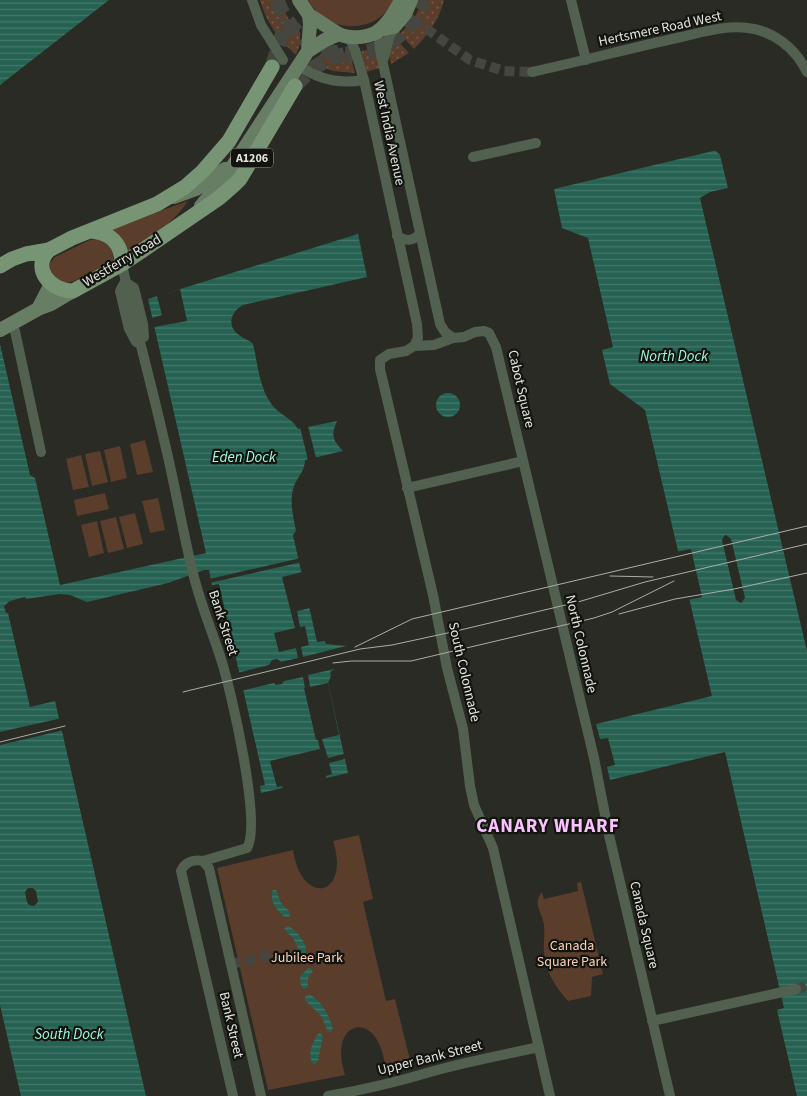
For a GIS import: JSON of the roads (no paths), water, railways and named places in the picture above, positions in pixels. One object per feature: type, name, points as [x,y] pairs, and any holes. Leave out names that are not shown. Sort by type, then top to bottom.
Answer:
[{"type":"main road","name":"Westferry Road","points":[[0,266],[26,254],[49,250],[90,230],[157,204],[180,190],[197,177],[229,142],[277,63]]},
{"type":"main road","name":"Westferry Road","points":[[50,284],[64,291],[72,291],[122,264],[219,198],[240,179],[295,86]]},
{"type":"main road","points":[[90,230],[102,232],[117,242],[121,251],[122,264]]},
{"type":"main road","points":[[49,250],[43,258],[42,267],[50,284]]},
{"type":"main road","points":[[0,270],[26,265],[42,267]]},
{"type":"street","points":[[252,0],[277,63]]},
{"type":"street","points":[[299,0],[309,15],[344,35]]},
{"type":"street","points":[[378,31],[393,14],[401,0]]},
{"type":"street","points":[[394,27],[405,14],[412,0]]},
{"type":"street","points":[[571,0],[586,60]]},
{"type":"street","name":"Westferry Road","points":[[308,51],[311,30],[309,15]]},
{"type":"street","name":"Westferry Road","points":[[193,215],[211,196],[308,51],[325,40],[344,35],[364,36],[394,27]]},
{"type":"street","name":"West India Avenue","points":[[383,61],[394,27]]},
{"type":"street","name":"Hertsmere Road West","points":[[532,72],[650,44],[737,27],[762,31],[784,43],[803,62],[807,72]]},
{"type":"street","name":"West India Avenue","points":[[378,31],[380,50],[440,324],[444,332],[452,338]]},
{"type":"street","name":"West India Avenue","points":[[344,35],[355,50],[364,80],[418,328],[418,338],[414,346]]},
{"type":"street","points":[[299,65],[314,75],[326,79],[348,82],[364,80]]},
{"type":"street","points":[[473,157],[536,143]]},
{"type":"street","name":"Westferry Road","points":[[157,204],[196,189],[236,160]]},
{"type":"street","points":[[398,236],[409,240],[417,237],[420,233]]},
{"type":"street","name":"Bank Street","points":[[122,264],[126,282],[134,288],[143,324],[146,363],[165,442],[188,556],[224,670],[241,748],[252,819],[250,842],[247,848],[203,861],[190,861],[183,866],[181,871],[234,1096]]},
{"type":"street","name":"Bank Street","points":[[126,282],[120,291],[129,329],[146,363]]},
{"type":"street","points":[[38,308],[50,284]]},
{"type":"street","points":[[0,330],[72,291]]},
{"type":"street","points":[[14,331],[41,452]]},
{"type":"street","name":"Cabot Square","points":[[407,488],[379,363],[382,358],[389,354],[406,351],[414,346],[434,345],[475,332],[484,331],[492,336],[523,460]]},
{"type":"street","points":[[407,488],[523,460]]},
{"type":"street","name":"North Colonnade","points":[[523,460],[594,758],[609,835]]},
{"type":"street","name":"South Colonnade","points":[[407,488],[463,729],[474,805],[489,837],[496,861],[539,1047]]},
{"type":"street","name":"Canada Square","points":[[609,835],[652,1021]]},
{"type":"street","name":"Bank Street","points":[[203,861],[209,868],[260,1096]]},
{"type":"street","points":[[670,1096],[652,1021],[796,989]]},
{"type":"street","points":[[539,1047],[550,1096]]},
{"type":"street","name":"Upper Bank Street","points":[[328,1096],[406,1080],[430,1072],[539,1047]]},
{"type":"water","points":[[0,0],[109,0],[0,85]]},
{"type":"water","name":"North Dock","points":[[713,151],[720,155],[728,188],[710,192],[700,198],[807,651],[807,1096],[797,1096],[777,1010],[784,1008],[725,752],[610,780],[607,767],[615,765],[608,738],[600,739],[596,724],[712,696],[645,410],[610,384],[602,350],[613,347],[588,238],[562,228],[554,189]]},
{"type":"water","points":[[358,234],[367,277],[243,305],[235,311],[231,323],[235,331],[253,344],[264,391],[275,408],[293,422],[298,429],[337,421],[333,436],[343,451],[305,460],[303,470],[294,486],[292,502],[296,531],[293,535],[317,642],[325,641],[326,644],[347,646],[350,659],[330,672],[331,676],[328,683],[348,773],[261,793],[260,786],[265,785],[219,584],[212,585],[209,570],[204,570],[168,583],[87,602],[70,595],[60,594],[26,599],[25,597],[10,601],[4,606],[6,613],[8,613],[30,707],[55,701],[146,1096],[21,1096],[0,1005],[0,344],[30,475],[35,478],[60,585],[206,553],[148,299]],"holes":[[[277,659],[282,663],[282,683],[272,681],[269,665]]]},
{"type":"water","points":[[443,393],[453,393],[460,400],[460,410],[453,417],[443,417],[436,410],[436,400]]},
{"type":"water","points":[[273,890],[276,890],[281,903],[290,912],[289,917],[285,917],[274,905],[272,898]]},
{"type":"water","points":[[288,926],[297,933],[306,948],[305,959],[302,964],[298,963],[296,944],[284,929]]},
{"type":"water","points":[[308,968],[313,971],[308,978],[308,987],[304,989],[301,986],[300,977]]},
{"type":"water","points":[[309,994],[318,1000],[324,1009],[333,1029],[331,1032],[328,1032],[322,1017],[305,1000],[305,997]]},
{"type":"water","points":[[320,1033],[323,1036],[318,1061],[313,1064],[310,1057],[311,1050],[313,1042]]},
{"type":"tunnel","points":[[277,0],[290,24],[307,41],[328,51],[350,54],[372,50],[393,40],[411,23],[424,0]]},
{"type":"tunnel","points":[[272,67],[287,20]]},
{"type":"tunnel","points":[[414,20],[470,60],[504,71],[532,72]]},
{"type":"tunnel","points":[[295,86],[309,71],[331,57],[344,55]]},
{"type":"tunnel","points":[[231,964],[264,957],[268,952]]},
{"type":"tunnel","points":[[796,989],[807,986]]},
{"type":"tram line","points":[[355,647],[412,619],[807,526]]},
{"type":"tram line","points":[[183,692],[360,649],[392,645],[452,632],[578,602],[645,582],[807,544]]},
{"type":"tram line","points":[[619,614],[675,599],[734,589],[807,573]]},
{"type":"tram line","points":[[610,576],[653,577]]},
{"type":"tram line","points":[[333,663],[351,661],[411,661],[594,618],[612,612],[674,581]]},
{"type":"tram line","points":[[0,742],[65,726]]},
{"type":"district","name":"CANARY WHARF","points":[[548,826]]},
{"type":"water label","name":"Eden Dock","points":[[244,457]]},
{"type":"water label","name":"South Dock","points":[[69,1034]]},
{"type":"park label","name":"Canada Square Park","points":[[572,954]]},
{"type":"park label","name":"Jubilee Park","points":[[307,958]]}]
